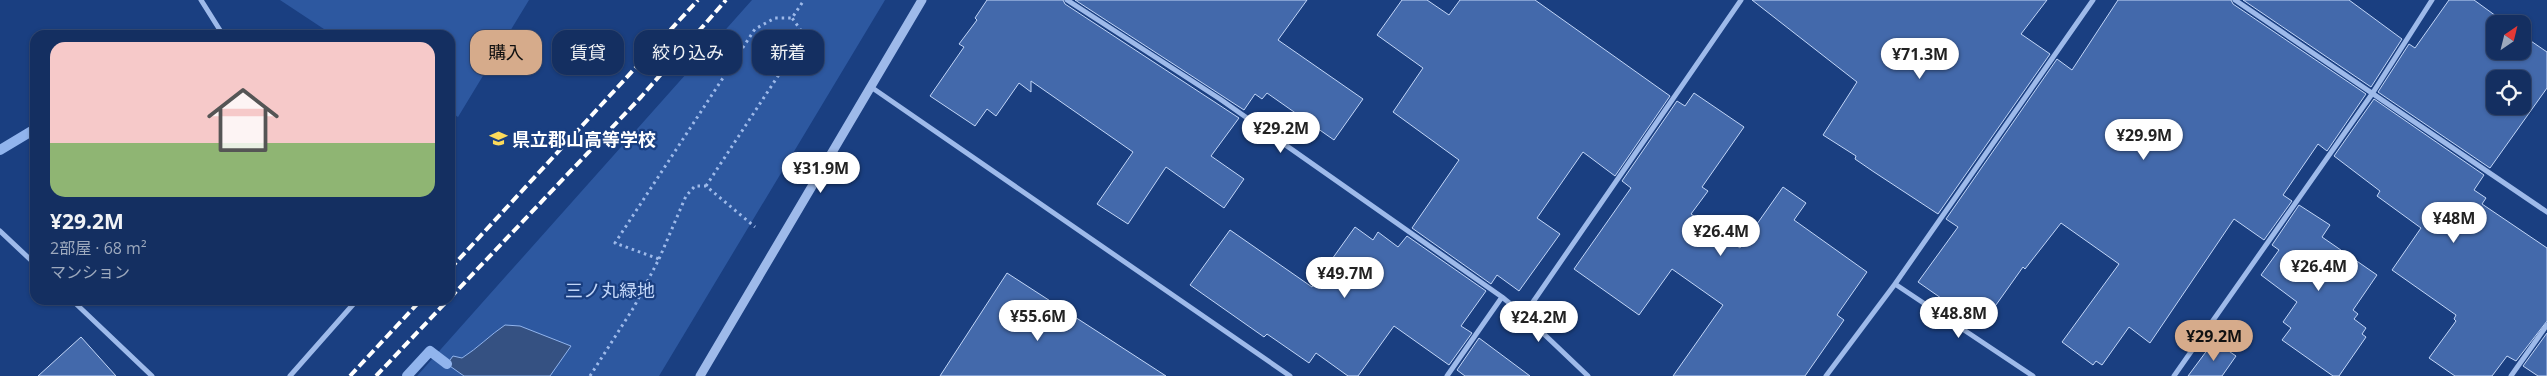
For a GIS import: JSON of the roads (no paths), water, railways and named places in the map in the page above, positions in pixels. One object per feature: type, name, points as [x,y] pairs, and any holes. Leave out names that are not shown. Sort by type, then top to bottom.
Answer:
[{"type":"street","points":[[201,0],[220,30]]},
{"type":"street","points":[[700,376],[922,0]]},
{"type":"street","points":[[1067,0],[1220,99],[1502,297],[1524,315],[1588,376]]},
{"type":"street","points":[[1524,315],[1741,0]]},
{"type":"street","points":[[1826,376],[1895,284],[2093,0]]},
{"type":"street","points":[[2235,0],[2547,212]]},
{"type":"street","points":[[2174,376],[2372,94],[2432,0]]},
{"type":"street","points":[[871,88],[1290,376]]},
{"type":"street","points":[[0,231],[30,259]]},
{"type":"street","points":[[1895,284],[2033,376]]},
{"type":"street","points":[[1447,376],[1502,297]]},
{"type":"street","points":[[77,305],[152,376]]},
{"type":"street","points":[[290,376],[353,305]]},
{"type":"street","points":[[2511,376],[2547,325]]},
{"type":"waterway","points":[[0,150],[30,132]]},
{"type":"waterway","points":[[407,376],[430,351],[447,364]]},
{"type":"railway","points":[[455,264],[698,0]]},
{"type":"railway","points":[[455,293],[641,97],[726,0]]},
{"type":"railway","points":[[350,376],[416,305]]},
{"type":"railway","points":[[376,376],[443,305]]},
{"type":"place","name":"県立郡山高等学校","points":[[498,139]]},
{"type":"park label","name":"三ノ丸緑地","points":[[610,290]]}]
